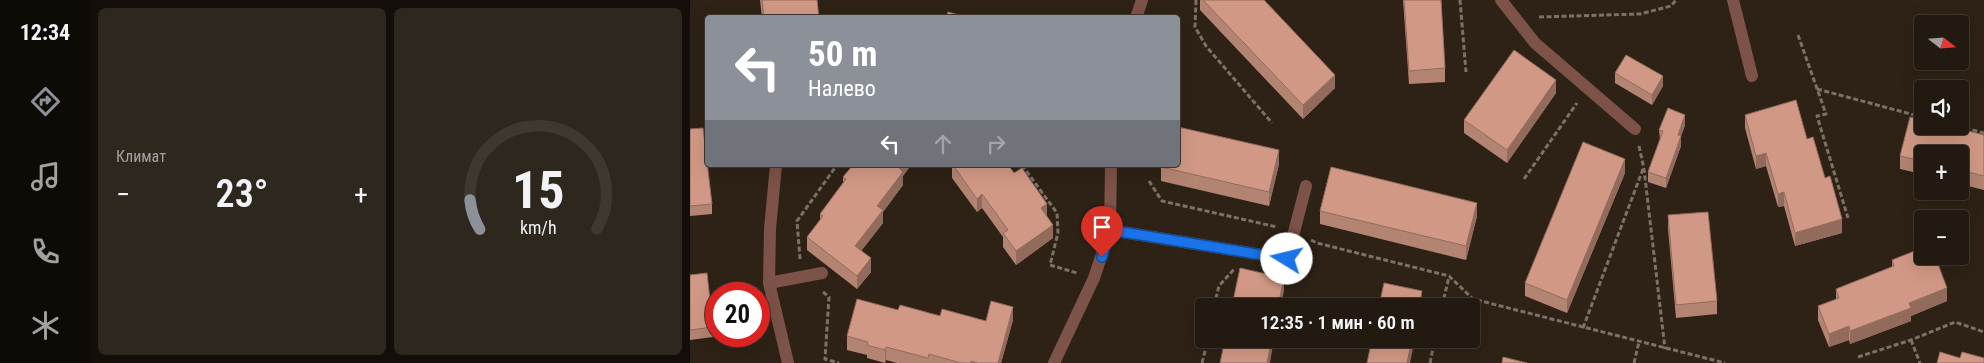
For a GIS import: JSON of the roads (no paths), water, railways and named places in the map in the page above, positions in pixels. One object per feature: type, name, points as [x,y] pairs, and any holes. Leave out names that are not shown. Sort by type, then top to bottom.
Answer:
[{"type":"street","points":[[1137,15],[1142,0]]},
{"type":"street","points":[[1501,0],[1535,42],[1635,129]]},
{"type":"street","points":[[1733,0],[1752,76]]},
{"type":"street","points":[[769,282],[770,229],[776,167]]},
{"type":"street","points":[[1054,363],[1094,278],[1110,230],[1111,167]]},
{"type":"street","points":[[1110,230],[1287,259],[1306,186]]},
{"type":"street","points":[[770,284],[822,273]]},
{"type":"street","points":[[770,288],[788,363]]}]
